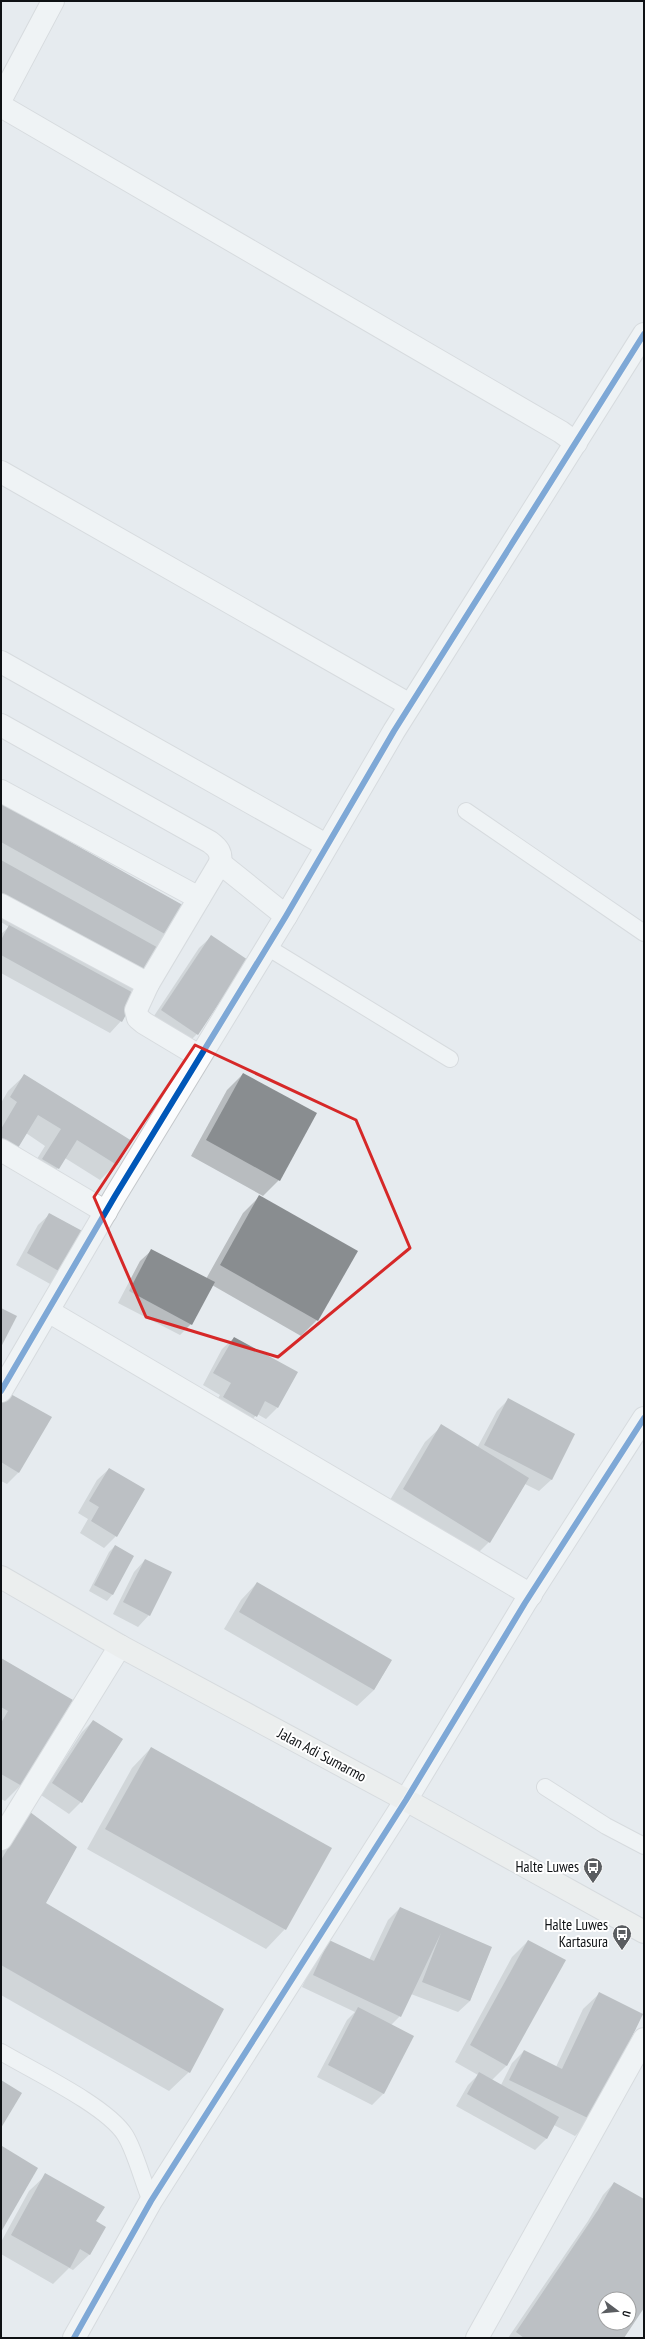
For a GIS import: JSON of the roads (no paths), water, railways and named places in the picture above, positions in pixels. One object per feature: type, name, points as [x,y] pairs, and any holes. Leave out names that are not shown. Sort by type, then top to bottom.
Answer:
[{"type":"main road","name":"Jalan Adi Sumarmo","points":[[1,1577],[120,1646],[406,1800],[644,1932]]},
{"type":"street","points":[[1,99],[53,1]]},
{"type":"street","points":[[1,106],[562,432],[576,443]]},
{"type":"street","points":[[1,1391],[199,1056],[286,916],[326,845],[410,705],[644,334]]},
{"type":"street","points":[[1,472],[410,705]]},
{"type":"street","points":[[1,662],[326,845]]},
{"type":"street","points":[[1,725],[210,842],[219,850],[222,856],[220,863],[148,984],[136,1010],[138,1018],[199,1056]]},
{"type":"street","points":[[1,791],[198,898]]},
{"type":"street","points":[[220,863],[286,916]]},
{"type":"street","points":[[1,905],[148,984]]},
{"type":"street","points":[[1,1150],[106,1212]]},
{"type":"street","points":[[48,1311],[531,1595]]},
{"type":"street","points":[[74,2338],[151,2201],[406,1800],[531,1595],[644,1418]]},
{"type":"street","points":[[1,1839],[120,1646]]},
{"type":"street","points":[[477,2338],[644,2039]]},
{"type":"lane","points":[[466,811],[644,934]]},
{"type":"lane","points":[[267,947],[450,1059]]},
{"type":"lane","points":[[545,1787],[600,1823],[644,1846]]},
{"type":"lane","points":[[1,2052],[96,2108],[116,2123],[126,2136],[151,2201]]},
{"type":"place","name":"Halte Luwes","points":[[593,1884]]},
{"type":"place","name":"Halte Luwes Kartasura","points":[[622,1951]]}]
